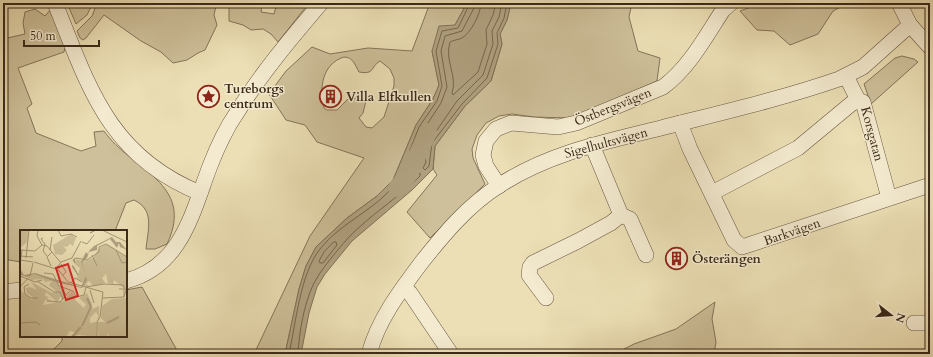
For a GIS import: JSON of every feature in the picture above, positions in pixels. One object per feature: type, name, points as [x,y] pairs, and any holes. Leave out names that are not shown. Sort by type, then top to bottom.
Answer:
[{"type":"street","points":[[55,3],[76,57],[113,129],[126,145],[155,170],[177,183],[200,193]]},
{"type":"street","points":[[127,281],[148,272],[177,245],[188,226],[222,138],[236,113],[291,38],[321,3]]},
{"type":"street","name":"Östbergsvägen","points":[[499,186],[486,166],[483,155],[486,141],[496,129],[511,123],[558,127],[576,123],[663,87],[672,80],[690,60],[723,10],[731,3]]},
{"type":"street","points":[[899,3],[910,25],[930,47]]},
{"type":"street","name":"Sigelhultsvägen","points":[[369,354],[383,319],[404,287],[433,249],[462,215],[499,186],[546,160],[592,145],[816,87],[846,76],[862,67],[910,25]]},
{"type":"street","name":"Korsgatan","points":[[846,76],[858,100],[863,102],[870,123],[889,198]]},
{"type":"street","points":[[712,193],[798,148],[850,104],[858,100]]},
{"type":"street","name":"Barkvägen","points":[[680,123],[690,149],[734,240],[742,247],[889,198],[930,186]]},
{"type":"street","points":[[592,145],[621,215],[630,219],[646,255]]},
{"type":"street","points":[[546,298],[529,275],[530,267],[533,263],[585,238],[611,223],[621,215]]},
{"type":"street","points":[[404,287],[410,293],[451,354]]},
{"type":"street","points":[[4,292],[20,290]]},
{"type":"street","points":[[914,323],[930,323]]},
{"type":"shaded area","points":[[67,3],[93,3],[87,15],[76,24]]},
{"type":"shaded area","points":[[97,3],[118,3],[121,6],[125,3],[214,3],[216,6],[214,15],[217,25],[205,50],[187,60],[173,63],[161,52],[141,41],[104,15],[86,38],[83,40],[80,38],[77,31],[92,16]]},
{"type":"shaded area","points":[[236,3],[262,4],[261,12],[274,14],[277,3],[309,3],[278,42],[271,34],[263,29],[251,30],[243,25],[229,21],[229,8]]},
{"type":"shaded area","points":[[430,3],[467,3],[455,25],[432,51],[439,85],[433,99],[416,125],[393,180],[377,196],[347,218],[316,247],[306,266],[299,289],[285,354],[254,354],[310,236],[364,158],[317,142],[305,125],[286,120],[269,94],[286,71],[312,47],[330,54],[368,48],[412,51]],"holes":[[[347,57],[350,58],[359,72],[364,73],[372,70],[380,61],[390,69],[394,78],[394,86],[384,117],[372,128],[366,127],[359,118],[363,113],[366,101],[356,98],[348,99],[337,110],[327,110],[324,108],[322,85],[327,71],[337,60]]]},
{"type":"shaded area","points":[[511,3],[632,3],[629,17],[638,51],[660,58],[657,81],[572,118],[534,117],[512,114],[499,116],[486,123],[477,135],[472,149],[473,158],[485,184],[430,238],[407,212],[437,175],[433,169],[435,146],[465,106],[491,81],[502,44],[500,34],[507,20]]},
{"type":"shaded area","points":[[762,3],[848,3],[833,11],[818,34],[790,45],[774,31],[757,30],[740,11]]},
{"type":"shaded area","points":[[35,9],[45,16],[51,9],[65,46],[64,52],[18,68],[32,104],[27,108],[36,133],[81,151],[96,146],[94,132],[104,131],[116,145],[156,179],[167,192],[173,206],[174,223],[167,244],[155,249],[146,249],[149,227],[148,215],[141,204],[134,200],[126,203],[115,230],[20,230],[20,262],[3,259],[3,39],[25,34],[23,23],[25,12]]},
{"type":"shaded area","points":[[902,56],[914,59],[918,62],[871,104],[864,84],[895,58]]},
{"type":"shaded area","points":[[142,287],[179,354],[49,354],[62,341],[62,337],[127,337],[127,290]]},
{"type":"shaded area","points":[[715,302],[712,319],[716,342],[714,354],[614,354],[634,344],[676,329]]},
{"type":"water","points":[[467,3],[511,3],[507,20],[500,34],[502,44],[491,81],[465,106],[435,146],[433,169],[412,190],[352,241],[325,274],[317,287],[309,313],[301,354],[285,354],[299,289],[306,266],[316,247],[347,218],[377,196],[393,180],[416,125],[433,99],[439,85],[432,51],[439,26],[455,25]],"holes":[[[417,154],[420,154],[422,162],[419,168],[413,170],[411,163]]]},
{"type":"waterway","points":[[397,188],[409,174],[428,132]]},
{"type":"place","name":"Tureborgs centrum","points":[[209,96]]},
{"type":"place","name":"Villa Elfkullen","points":[[331,97]]},
{"type":"place","name":"Österängen","points":[[676,259]]}]
